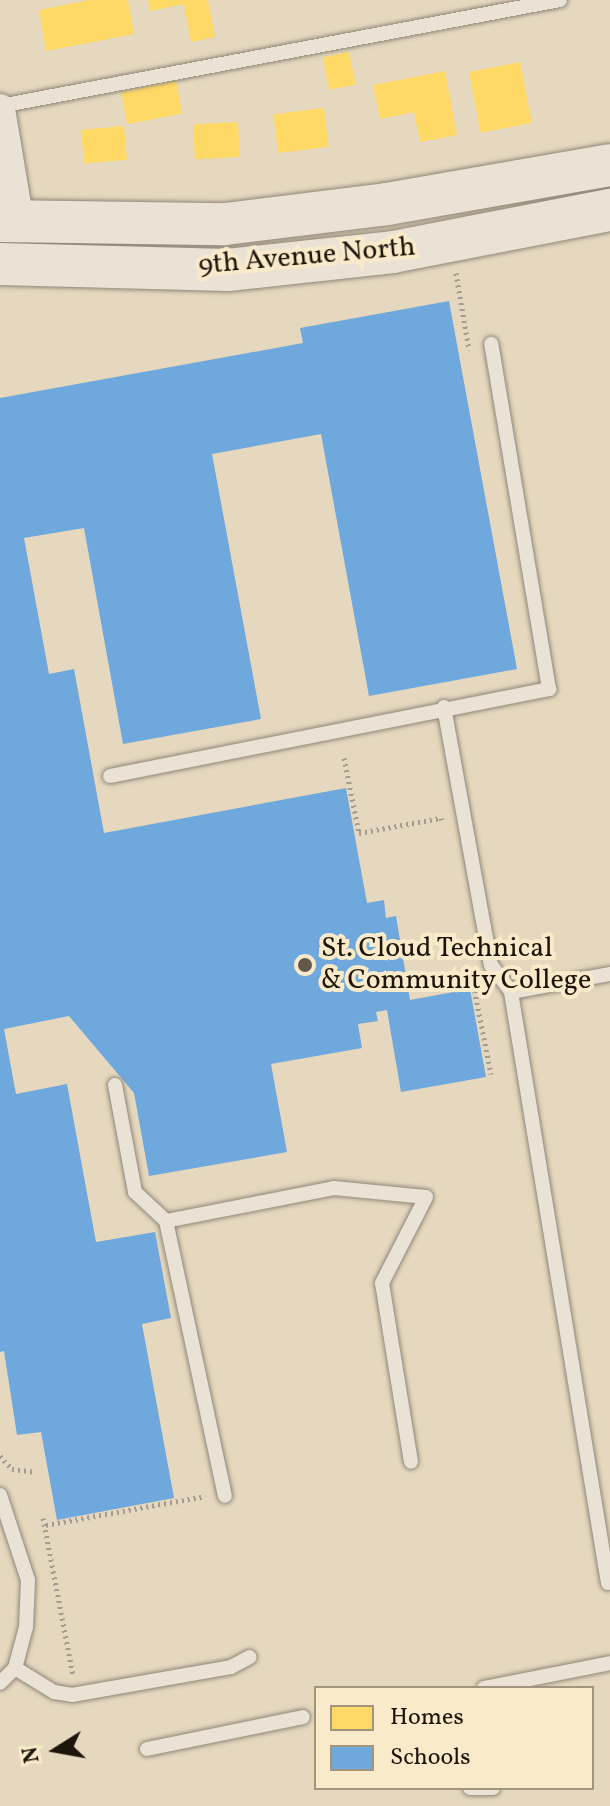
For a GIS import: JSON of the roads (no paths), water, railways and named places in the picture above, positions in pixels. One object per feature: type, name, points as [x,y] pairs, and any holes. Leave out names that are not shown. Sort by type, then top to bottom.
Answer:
[{"type":"main road","name":"9th Avenue North","points":[[10,222],[225,224],[387,204],[610,165]]},
{"type":"main road","name":"9th Avenue North","points":[[0,264],[228,270],[393,252],[610,210]]},
{"type":"street","points":[[0,108],[10,222]]},
{"type":"lane","points":[[0,108],[560,0]]},
{"type":"lane","points":[[110,776],[325,737],[358,724],[549,689],[491,344]]},
{"type":"lane","points":[[444,707],[491,965],[511,992],[608,1583]]},
{"type":"lane","points":[[511,992],[610,974]]},
{"type":"lane","points":[[115,1085],[135,1192],[166,1221],[225,1496]]},
{"type":"lane","points":[[166,1221],[334,1188],[426,1197],[382,1283],[411,1462]]},
{"type":"lane","points":[[0,1495],[28,1580],[26,1627],[15,1668],[0,1683]]},
{"type":"lane","points":[[15,1668],[44,1687],[72,1695],[231,1667],[250,1657]]},
{"type":"lane","points":[[494,1686],[610,1663]]},
{"type":"lane","points":[[147,1749],[303,1717]]},
{"type":"place","name":"St. Cloud Technical & Community College","points":[[305,965]]}]
